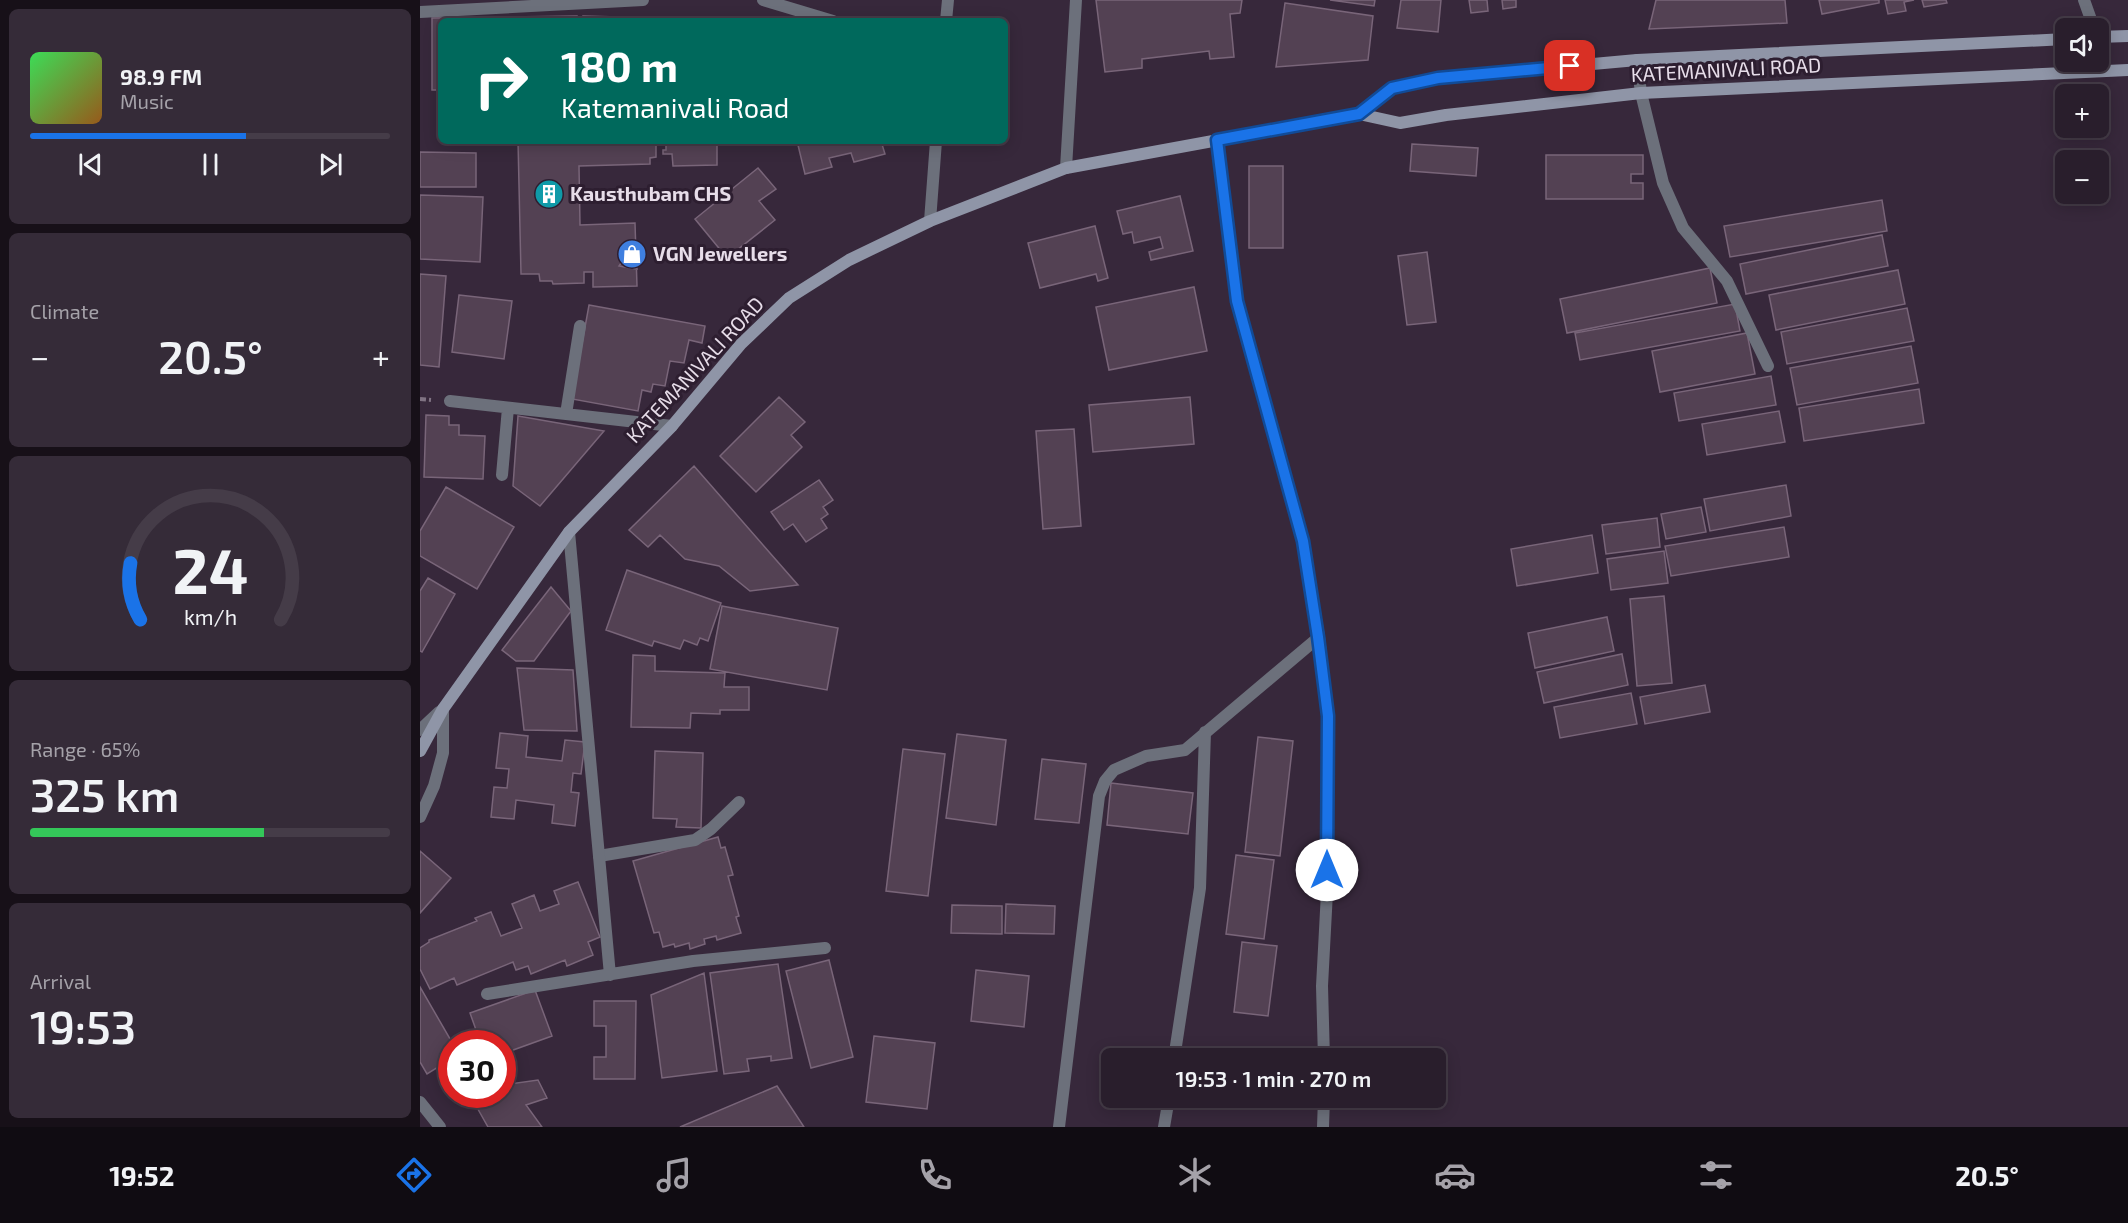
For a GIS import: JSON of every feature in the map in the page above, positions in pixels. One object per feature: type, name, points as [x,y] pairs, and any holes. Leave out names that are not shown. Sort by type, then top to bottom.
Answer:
[{"type":"main road","points":[[2109,37],[2128,36]]},
{"type":"main road","name":"KATEMANIVALI ROAD","points":[[1359,114],[1392,88],[1438,78],[1637,60],[2055,40]]},
{"type":"main road","name":"KATEMANIVALI ROAD","points":[[2109,67],[2128,70]]},
{"type":"main road","name":"KATEMANIVALI ROAD","points":[[420,751],[442,709],[569,532],[672,426],[741,344],[789,298],[849,260],[930,221],[1066,168],[1359,114],[1400,123],[1446,115],[1641,93],[2055,69]]},
{"type":"street","points":[[420,12],[643,0]]},
{"type":"street","points":[[763,0],[823,18]]},
{"type":"street","points":[[946,18],[948,0]]},
{"type":"street","points":[[1066,168],[1076,0]]},
{"type":"street","points":[[2084,0],[2090,18]]},
{"type":"street","points":[[1637,60],[1641,93],[1663,183],[1683,228],[1727,281],[1768,366]]},
{"type":"street","points":[[1217,140],[1237,301],[1303,541],[1328,716],[1327,892],[1322,986],[1324,1048]]},
{"type":"street","points":[[930,221],[936,144]]},
{"type":"street","points":[[566,414],[580,326]]},
{"type":"street","points":[[450,401],[672,426]]},
{"type":"street","points":[[502,475],[508,408]]},
{"type":"street","points":[[569,532],[610,975]]},
{"type":"street","points":[[1059,1127],[1099,796],[1105,781],[1114,770],[1146,756],[1185,750],[1318,637]]},
{"type":"street","points":[[420,730],[442,709]]},
{"type":"street","points":[[420,817],[434,786],[443,753],[442,709]]},
{"type":"street","points":[[1176,1048],[1200,888],[1205,732]]},
{"type":"street","points":[[599,856],[695,840],[711,829],[739,802]]},
{"type":"street","points":[[487,994],[693,962],[825,948]]},
{"type":"street","points":[[420,1102],[440,1127]]},
{"type":"street","points":[[1164,1127],[1167,1108]]},
{"type":"street","points":[[1323,1127],[1324,1108]]},
{"type":"building","points":[[1096,0],[1242,0],[1240,13],[1230,14],[1234,57],[1210,59],[1209,51],[1142,59],[1142,68],[1105,72]]},
{"type":"building","points":[[1330,0],[1375,0],[1374,6]]},
{"type":"building","points":[[1401,0],[1441,0],[1438,32],[1397,28]]},
{"type":"building","points":[[1469,0],[1487,0],[1488,11],[1471,13]]},
{"type":"building","points":[[1502,0],[1516,0],[1516,7],[1503,9]]},
{"type":"building","points":[[1656,0],[1785,0],[1787,23],[1649,29]]},
{"type":"building","points":[[1819,0],[1879,0],[1879,3],[1822,14]]},
{"type":"building","points":[[1885,0],[1914,0],[1904,2],[1906,11],[1888,14]]},
{"type":"building","points":[[1922,0],[1946,0],[1947,3],[1924,7]]},
{"type":"building","points":[[1285,3],[1373,16],[1368,60],[1276,67]]},
{"type":"building","points":[[577,16],[577,18],[438,18],[438,90],[432,90],[432,18]]},
{"type":"building","points":[[583,16],[654,18],[583,18]]},
{"type":"building","name":"Kausthubam CHS","points":[[518,144],[656,144],[656,157],[650,158],[650,164],[579,166],[580,225],[635,223],[637,286],[593,287],[593,272],[584,272],[584,283],[553,284],[552,281],[540,281],[539,274],[521,274]]},
{"type":"building","name":"Kausthubam CHS","points":[[666,144],[717,144],[717,165],[673,166],[672,154],[663,154],[663,150],[666,150]]},
{"type":"building","points":[[798,144],[882,144],[885,154],[854,162],[851,153],[829,158],[832,167],[805,174]]},
{"type":"building","points":[[1412,144],[1478,148],[1476,176],[1410,171]]},
{"type":"building","points":[[420,152],[476,153],[476,187],[420,187]]},
{"type":"building","points":[[1546,155],[1643,155],[1643,174],[1631,174],[1631,183],[1643,183],[1643,199],[1546,199]]},
{"type":"building","points":[[1249,166],[1283,166],[1283,248],[1249,248]]},
{"type":"building","points":[[758,168],[776,189],[759,201],[775,220],[727,258],[695,219]]},
{"type":"building","points":[[420,195],[483,197],[480,262],[420,259]]},
{"type":"building","points":[[1180,196],[1193,251],[1151,260],[1149,252],[1163,248],[1160,237],[1134,243],[1132,232],[1123,234],[1117,211]]},
{"type":"building","points":[[1882,200],[1887,231],[1730,257],[1724,226]]},
{"type":"building","points":[[1095,226],[1108,278],[1098,281],[1096,274],[1040,288],[1028,243]]},
{"type":"building","points":[[1882,235],[1888,266],[1746,294],[1740,264]]},
{"type":"building","name":"VGN Jewellers","points":[[636,242],[637,269],[619,266]]},
{"type":"building","points":[[1427,252],[1436,322],[1407,325],[1398,256]]},
{"type":"building","points":[[1710,268],[1717,303],[1567,333],[1560,299]]},
{"type":"building","points":[[1898,270],[1905,304],[1776,330],[1769,295]]},
{"type":"building","points":[[420,274],[446,276],[439,367],[420,365]]},
{"type":"building","points":[[1194,287],[1207,351],[1109,370],[1096,307]]},
{"type":"building","points":[[459,295],[512,301],[504,359],[452,352]]},
{"type":"building","points":[[1735,304],[1740,331],[1580,360],[1575,333]]},
{"type":"building","points":[[589,305],[705,326],[702,343],[689,340],[684,363],[670,361],[665,386],[653,384],[651,392],[642,390],[638,411],[572,399]]},
{"type":"building","points":[[1907,308],[1914,341],[1787,364],[1781,332]]},
{"type":"building","points":[[1747,333],[1755,374],[1660,392],[1652,351]]},
{"type":"building","points":[[1911,346],[1918,383],[1797,405],[1790,368]]},
{"type":"building","points":[[1771,376],[1776,405],[1679,421],[1674,393]]},
{"type":"building","points":[[1919,389],[1924,423],[1804,441],[1799,408]]},
{"type":"building","points":[[779,397],[805,422],[791,435],[802,447],[756,492],[720,456]]},
{"type":"building","points":[[1190,397],[1194,444],[1093,452],[1089,405]]},
{"type":"building","points":[[1779,411],[1785,442],[1707,455],[1702,424]]},
{"type":"building","points":[[426,415],[449,416],[449,425],[459,425],[459,435],[485,436],[483,479],[424,477]]},
{"type":"building","points":[[518,416],[604,431],[540,506],[513,486]]},
{"type":"building","points":[[1074,429],[1081,526],[1043,529],[1036,431]]},
{"type":"building","points":[[694,466],[798,585],[750,591],[719,566],[685,559],[660,535],[648,547],[629,530]]},
{"type":"building","points":[[819,480],[833,500],[823,507],[828,514],[821,519],[827,528],[806,542],[793,524],[784,530],[771,512]]},
{"type":"building","points":[[1786,485],[1791,516],[1710,531],[1704,499]]},
{"type":"building","points":[[446,487],[514,527],[477,589],[420,556],[420,531]]},
{"type":"building","points":[[1701,507],[1706,532],[1666,539],[1661,514]]},
{"type":"building","points":[[1657,518],[1660,547],[1606,554],[1602,525]]},
{"type":"building","points":[[1784,527],[1789,557],[1671,576],[1665,546]]},
{"type":"building","points":[[1592,535],[1598,573],[1517,586],[1511,549]]},
{"type":"building","points":[[1664,551],[1668,583],[1611,590],[1607,559]]},
{"type":"building","points":[[627,570],[721,603],[708,641],[700,638],[697,645],[684,640],[680,649],[654,641],[652,646],[606,630]]},
{"type":"building","points":[[428,578],[455,594],[422,652],[420,651],[420,591]]},
{"type":"building","points":[[551,587],[571,611],[534,661],[516,661],[502,650]]},
{"type":"building","points":[[1664,596],[1672,683],[1637,686],[1630,599]]},
{"type":"building","points":[[722,606],[838,628],[827,690],[710,669]]},
{"type":"building","points":[[1607,617],[1614,651],[1535,668],[1528,633]]},
{"type":"building","points":[[1622,654],[1628,685],[1544,703],[1537,672]]},
{"type":"building","points":[[633,655],[655,656],[655,671],[725,673],[724,687],[749,687],[749,710],[720,710],[720,714],[691,713],[690,728],[631,727]]},
{"type":"building","points":[[517,668],[573,670],[577,731],[524,730]]},
{"type":"building","points":[[1705,685],[1710,712],[1645,724],[1640,697]]},
{"type":"building","points":[[1631,693],[1637,724],[1560,738],[1554,707]]},
{"type":"building","points":[[500,733],[528,736],[526,757],[562,761],[565,740],[585,742],[581,774],[573,773],[571,792],[579,793],[575,826],[552,823],[554,805],[516,800],[514,819],[491,817],[494,787],[507,788],[509,769],[496,768]]},
{"type":"building","points":[[957,734],[1006,740],[996,825],[946,818]]},
{"type":"building","points":[[1258,737],[1293,741],[1280,856],[1245,852]]},
{"type":"building","points":[[903,749],[945,754],[928,896],[886,891]]},
{"type":"building","points":[[655,751],[703,753],[701,828],[676,827],[677,819],[653,818]]},
{"type":"building","points":[[1042,759],[1086,764],[1079,823],[1035,819]]},
{"type":"building","points":[[1111,783],[1193,793],[1188,834],[1107,825]]},
{"type":"building","points":[[718,837],[721,848],[725,847],[733,875],[728,876],[739,916],[736,917],[741,933],[717,940],[716,936],[704,939],[705,944],[690,949],[689,943],[675,947],[674,944],[663,947],[659,932],[654,933],[633,861]]},
{"type":"building","points":[[420,851],[451,878],[420,913]]},
{"type":"building","points":[[1236,855],[1274,860],[1264,939],[1226,934]]},
{"type":"building","points":[[578,882],[600,937],[588,942],[593,955],[567,966],[565,960],[531,974],[528,966],[516,970],[513,962],[457,985],[454,978],[430,989],[420,969],[420,948],[429,940],[477,921],[475,918],[491,912],[501,936],[522,928],[512,904],[534,895],[540,911],[559,904],[554,891]]},
{"type":"building","points":[[1006,904],[1055,906],[1054,934],[1005,933]]},
{"type":"building","points":[[952,905],[1002,906],[1002,934],[951,933]]},
{"type":"building","points":[[1242,942],[1277,946],[1268,1016],[1234,1012]]},
{"type":"building","points":[[829,960],[853,1057],[811,1068],[786,971]]},
{"type":"building","points":[[778,964],[792,1058],[771,1061],[771,1056],[747,1059],[749,1071],[724,1074],[710,973]]},
{"type":"building","points":[[976,970],[1029,976],[1024,1027],[971,1021]]},
{"type":"building","points":[[704,973],[717,1071],[662,1078],[651,995]]},
{"type":"building","points":[[420,987],[445,1030],[438,1030],[438,1067],[427,1074],[420,1062]]},
{"type":"building","points":[[535,990],[552,1036],[516,1049],[516,1030],[476,1030],[470,1013]]},
{"type":"building","points":[[594,1001],[636,1001],[635,1079],[594,1079],[594,1057],[606,1057],[606,1026],[594,1026]]},
{"type":"building","points":[[874,1036],[935,1043],[927,1109],[866,1102]]},
{"type":"building","points":[[538,1080],[547,1098],[526,1105],[542,1127],[488,1127],[477,1108],[516,1108],[516,1083]]},
{"type":"building","points":[[777,1086],[804,1127],[680,1127]]},
{"type":"place","name":"Kausthubam CHS","points":[[549,194]]},
{"type":"place","name":"VGN Jewellers","points":[[632,254]]},
{"type":"route","points":[[1327,870],[1328,716],[1318,637],[1303,541],[1237,301],[1217,140],[1359,114],[1392,88],[1438,78],[1570,66]]}]
